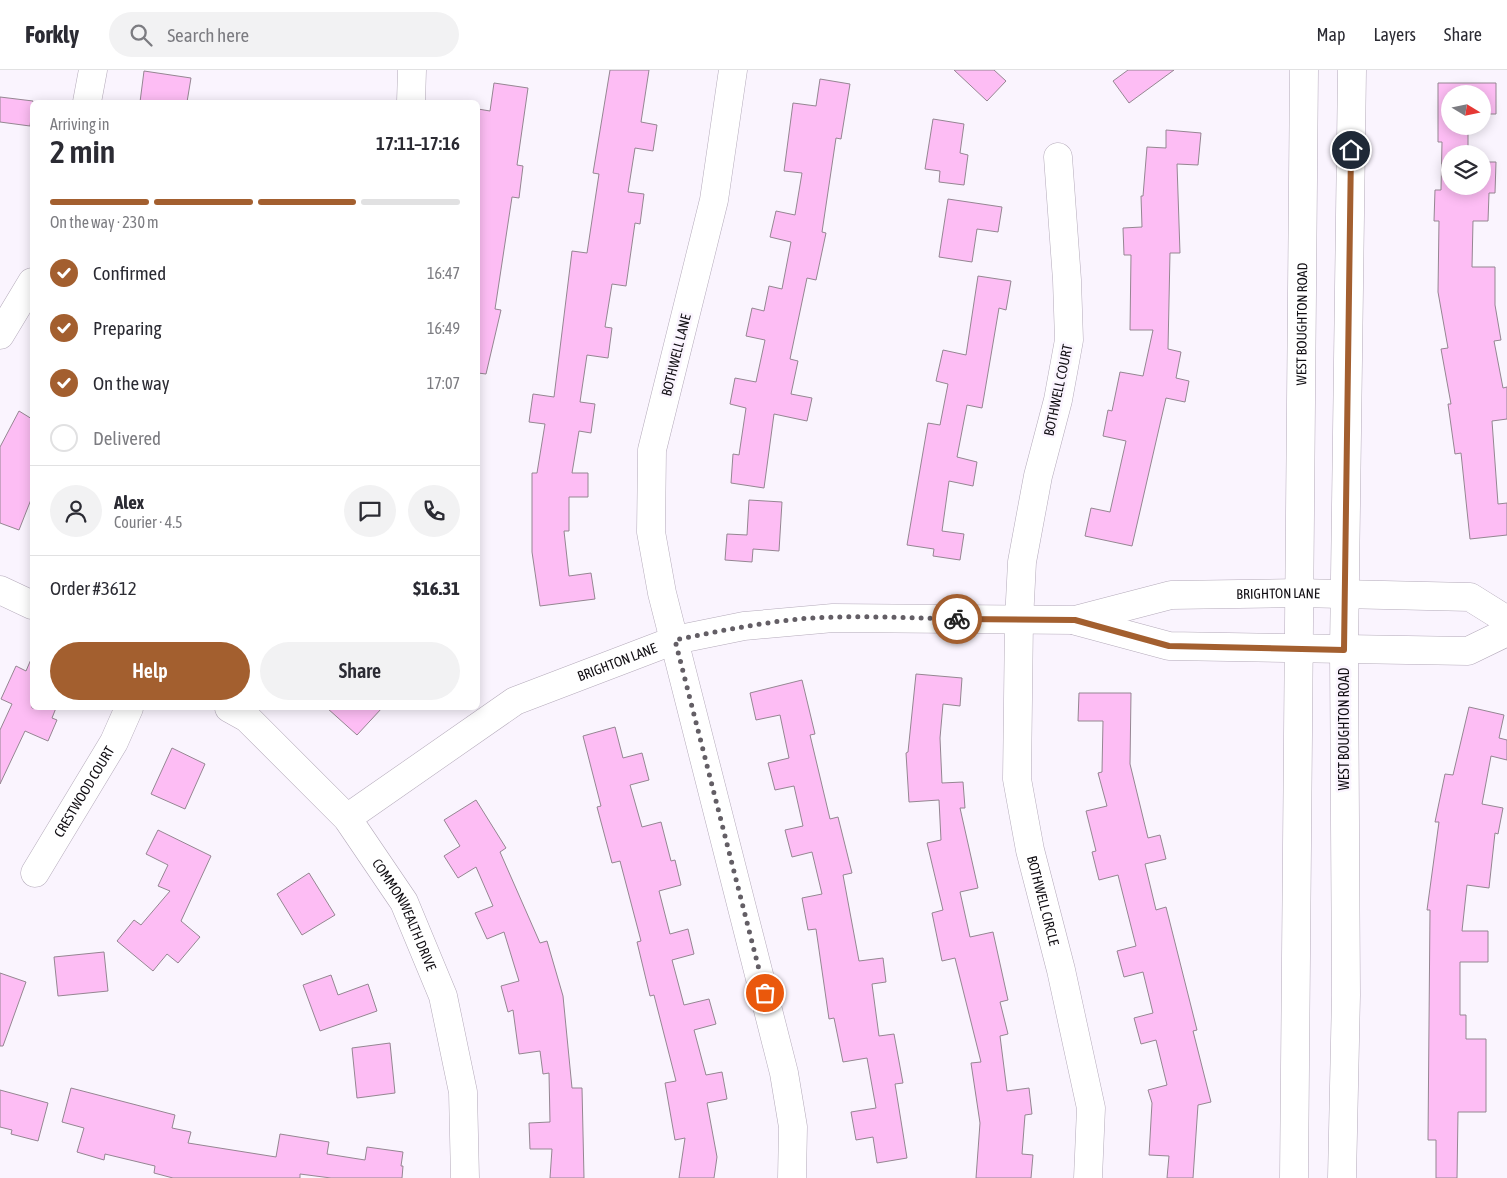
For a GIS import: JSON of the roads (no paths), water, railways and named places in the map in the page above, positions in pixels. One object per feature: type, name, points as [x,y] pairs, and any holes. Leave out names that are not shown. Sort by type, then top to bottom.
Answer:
[{"type":"street","points":[[87,100],[92,70]]},
{"type":"street","points":[[411,100],[412,70]]},
{"type":"street","name":"BOTHWELL LANE","points":[[675,640],[662,594],[651,532],[652,450],[714,200],[733,70]]},
{"type":"street","name":"WEST BOUGHTON ROAD","points":[[1294,1178],[1304,70]]},
{"type":"street","name":"WEST BOUGHTON ROAD","points":[[1342,1178],[1346,995],[1344,650],[1352,70]]},
{"type":"street","name":"BOTHWELL COURT","points":[[1019,620],[1022,562],[1038,476],[1058,400],[1069,340],[1068,280],[1058,157]]},
{"type":"street","points":[[0,335],[30,285]]},
{"type":"street","points":[[0,590],[30,604]]},
{"type":"street","name":"BRIGHTON LANE","points":[[348,818],[515,700],[675,640],[744,626],[790,620],[888,618],[1075,620],[1171,595],[1298,593],[1470,596],[1507,620]]},
{"type":"street","name":"BOTHWELL CIRCLE","points":[[1019,620],[1018,779],[1030,850],[1061,970],[1091,1108],[1088,1178]]},
{"type":"street","name":"BRIGHTON LANE","points":[[1075,620],[1169,646],[1468,651],[1507,632]]},
{"type":"street","points":[[675,640],[784,1074],[792,1127],[792,1178]]},
{"type":"street","name":"CRESTWOOD COURT","points":[[35,873],[114,742],[128,710]]},
{"type":"street","name":"COMMONWEALTH DRIVE","points":[[232,710],[246,718],[348,818],[404,902],[443,996],[463,1092],[466,1178]]}]
